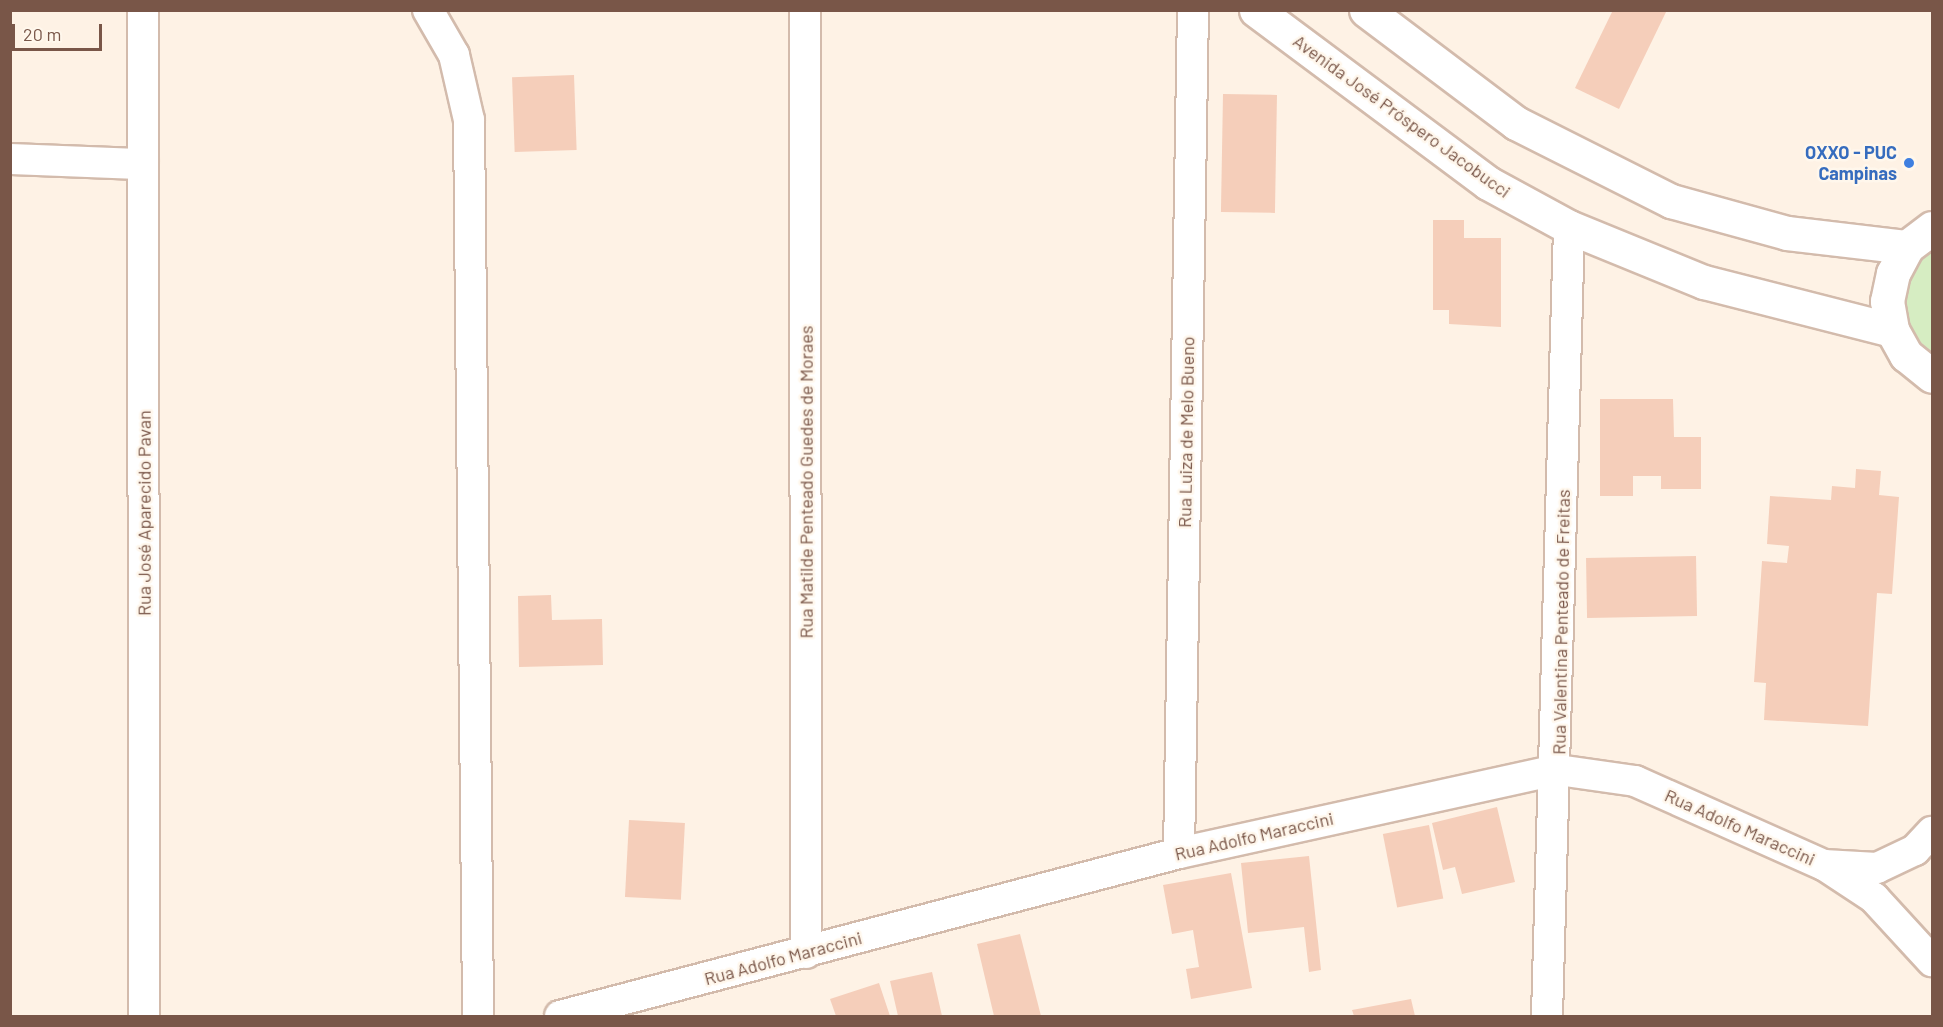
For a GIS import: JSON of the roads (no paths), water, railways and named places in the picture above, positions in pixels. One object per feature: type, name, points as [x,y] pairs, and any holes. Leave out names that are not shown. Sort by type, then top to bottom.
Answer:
[{"type":"main road","name":"Avenida José Próspero Jacobucci","points":[[1256,10],[1488,183],[1569,227],[1704,282],[1899,343]]},
{"type":"main road","points":[[1366,10],[1516,123],[1671,201],[1787,233],[1925,231]]},
{"type":"main road","points":[[1925,231],[1893,273],[1887,301],[1899,343],[1932,385]]},
{"type":"main road","points":[[1899,343],[1932,376]]},
{"type":"street","name":"Rua José Aparecido Pavan","points":[[143,10],[144,1017]]},
{"type":"street","points":[[428,10],[454,55],[469,120],[478,1017]]},
{"type":"street","name":"Rua Matilde Penteado Guedes de Moraes","points":[[806,10],[806,953]]},
{"type":"street","name":"Rua Luiza de Melo Bueno","points":[[1179,853],[1192,10]]},
{"type":"street","points":[[10,159],[143,164]]},
{"type":"street","name":"Rua Valentina Penteado de Freitas","points":[[1547,1017],[1558,770],[1569,227]]},
{"type":"street","name":"Rua Adolfo Maraccini","points":[[560,1017],[1179,853],[1558,770],[1635,781],[1824,865],[1877,868],[1915,850],[1932,832]]},
{"type":"street","points":[[1824,865],[1874,898],[1932,961]]},
{"type":"place","name":"OXXO - PUC Campinas","points":[[1909,163]]}]
